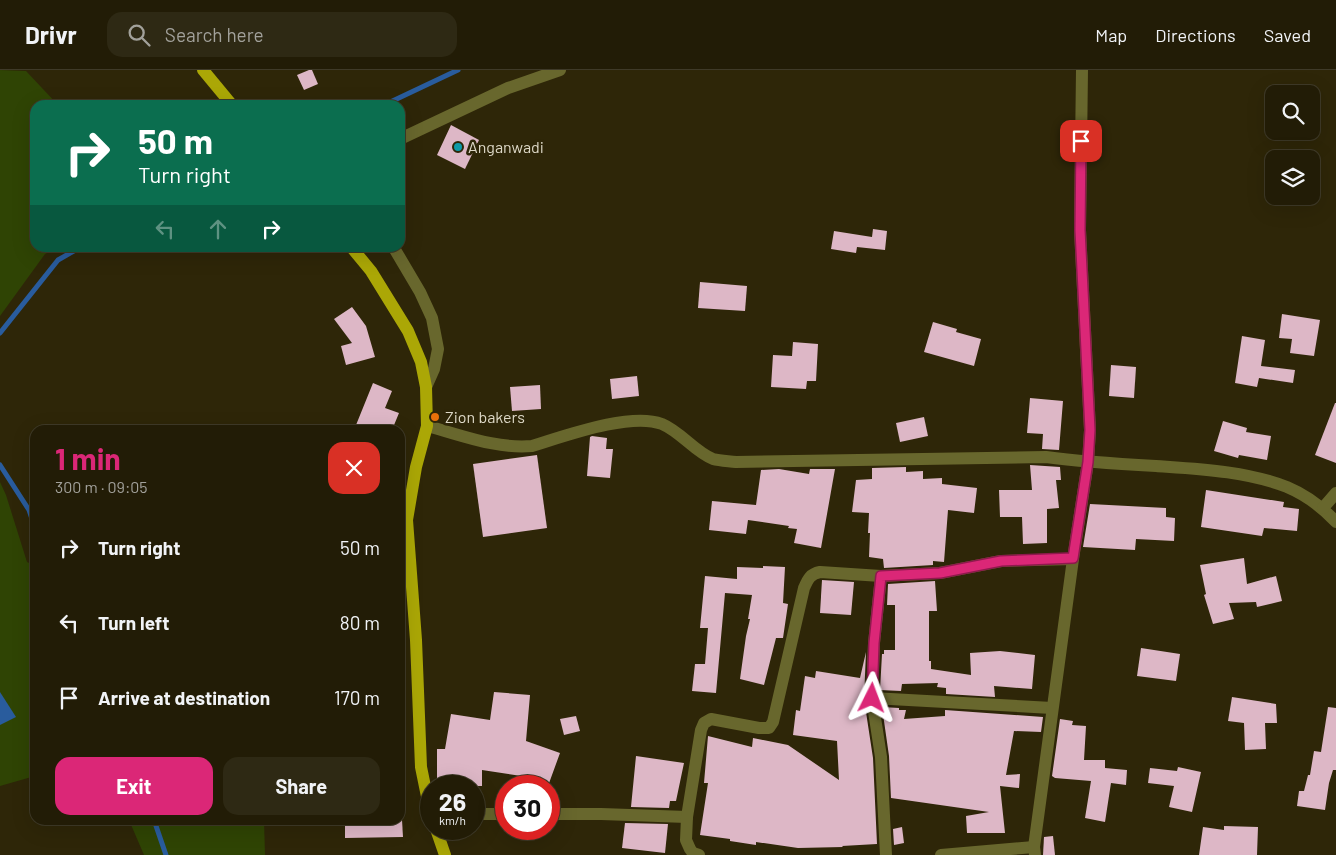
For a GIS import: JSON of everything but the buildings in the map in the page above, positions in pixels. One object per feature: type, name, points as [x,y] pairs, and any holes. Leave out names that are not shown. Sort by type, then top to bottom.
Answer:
[{"type":"main road","points":[[203,70],[228,100]]},
{"type":"main road","points":[[355,252],[371,271],[408,331],[421,362],[426,387],[427,426],[416,467],[407,520],[416,640],[423,775]]},
{"type":"main road","points":[[440,840],[446,855]]},
{"type":"street","points":[[405,137],[538,74],[560,70]]},
{"type":"street","points":[[941,855],[1035,851],[1052,708],[1088,462],[1090,430],[1080,230],[1082,70]]},
{"type":"street","points":[[396,252],[420,292],[432,318],[438,349],[434,369],[426,387]]},
{"type":"street","points":[[427,426],[487,444],[522,447],[532,446],[608,425],[634,421],[652,422],[664,425],[712,458],[736,462],[1046,457],[1088,462],[1192,469],[1240,475],[1287,487],[1302,494],[1323,508],[1336,522]]},
{"type":"street","points":[[1323,508],[1336,493]]},
{"type":"street","points":[[699,855],[690,849],[686,840],[687,817],[701,730],[704,723],[711,719],[769,728],[773,722],[798,611],[808,578],[820,572],[881,576],[940,573],[1001,561],[1073,558]]},
{"type":"street","points":[[881,576],[874,643],[872,698],[881,757],[886,855]]},
{"type":"street","points":[[872,698],[1052,708]]},
{"type":"street","points":[[560,814],[687,817]]},
{"type":"green space","points":[[0,70],[26,71],[53,100],[30,100],[30,252],[49,252],[45,254],[0,316]]},
{"type":"green space","points":[[0,482],[6,495],[27,562],[30,564],[30,777],[0,786]]},
{"type":"green space","points":[[131,825],[264,825],[265,855],[144,855]]},
{"type":"water","points":[[0,692],[16,717],[0,725]]},
{"type":"waterway","points":[[395,100],[458,70]]},
{"type":"waterway","points":[[0,333],[58,260],[72,252]]},
{"type":"waterway","points":[[0,465],[30,513]]},
{"type":"waterway","points":[[156,825],[166,855]]},
{"type":"place","name":"Anganwadi","points":[[458,147]]},
{"type":"place","name":"Zion bakers","points":[[435,417]]},
{"type":"route","points":[[872,698],[874,643],[881,576],[940,573],[1001,561],[1073,558],[1088,462],[1090,430],[1080,230],[1081,141]]}]
